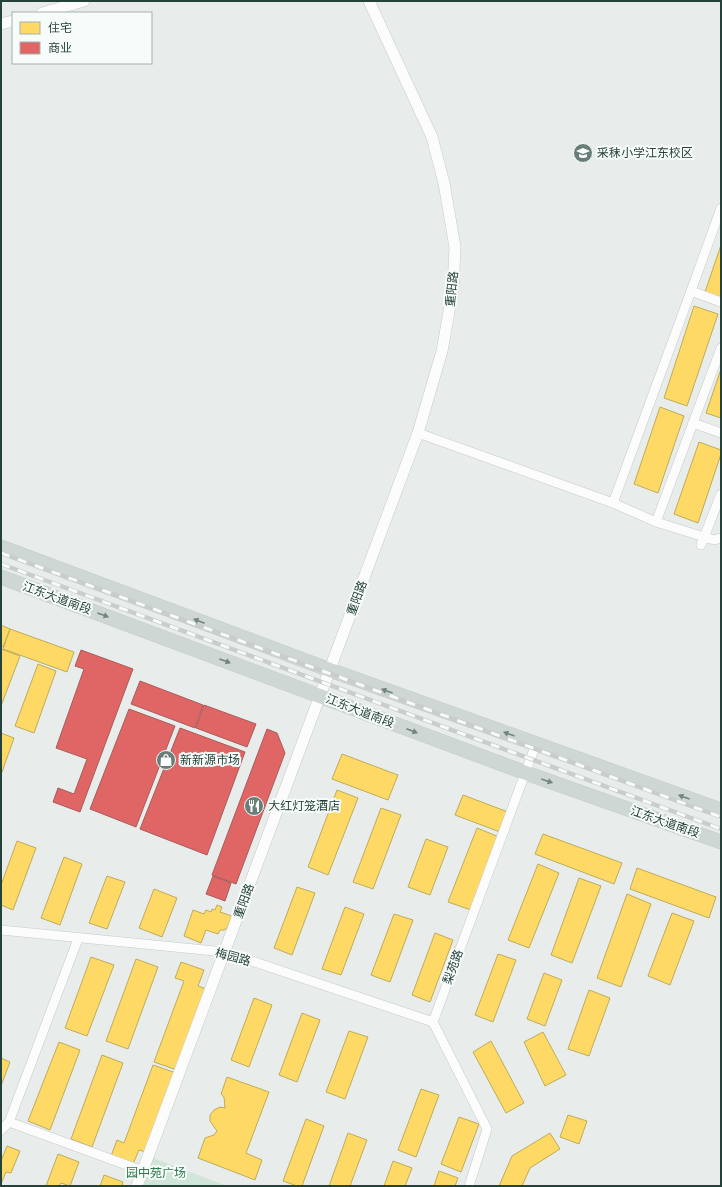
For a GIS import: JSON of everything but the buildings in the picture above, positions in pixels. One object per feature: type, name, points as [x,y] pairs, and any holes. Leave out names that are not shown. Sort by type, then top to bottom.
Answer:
[{"type":"main road","points":[[1,547],[330,670],[721,810]]},
{"type":"main road","name":"江东大道南段","points":[[1,577],[526,773],[721,842]]},
{"type":"street","points":[[46,12],[84,1]]},
{"type":"street","name":"重阳路","points":[[137,1186],[418,433],[442,352],[453,290],[454,247],[444,183],[432,138],[369,1]]},
{"type":"street","points":[[1,24],[12,21]]},
{"type":"street","points":[[613,502],[721,208]]},
{"type":"street","points":[[690,291],[721,302]]},
{"type":"street","points":[[656,522],[721,348]]},
{"type":"street","points":[[693,423],[721,432]]},
{"type":"street","points":[[418,433],[613,502],[702,541],[721,538]]},
{"type":"street","points":[[702,541],[721,494]]},
{"type":"street","name":"梨苑路","points":[[433,1022],[536,744]]},
{"type":"street","name":"梅园路","points":[[1,930],[78,939],[225,952],[433,1022]]},
{"type":"street","points":[[1,1130],[9,1122],[78,939]]},
{"type":"street","points":[[433,1022],[487,1129],[469,1186]]},
{"type":"street","points":[[9,1122],[143,1171]]},
{"type":"green space","name":"园中苑广场","points":[[148,1156],[227,1186],[137,1186]]},
{"type":"railway","points":[[1,553],[721,817]]},
{"type":"railway","points":[[1,564],[721,829]]},
{"type":"place","name":"采秣小学江东校区","points":[[583,153]]},
{"type":"place","name":"新新源市场","points":[[166,760]]},
{"type":"place","name":"大红灯笼酒店","points":[[254,806]]}]
